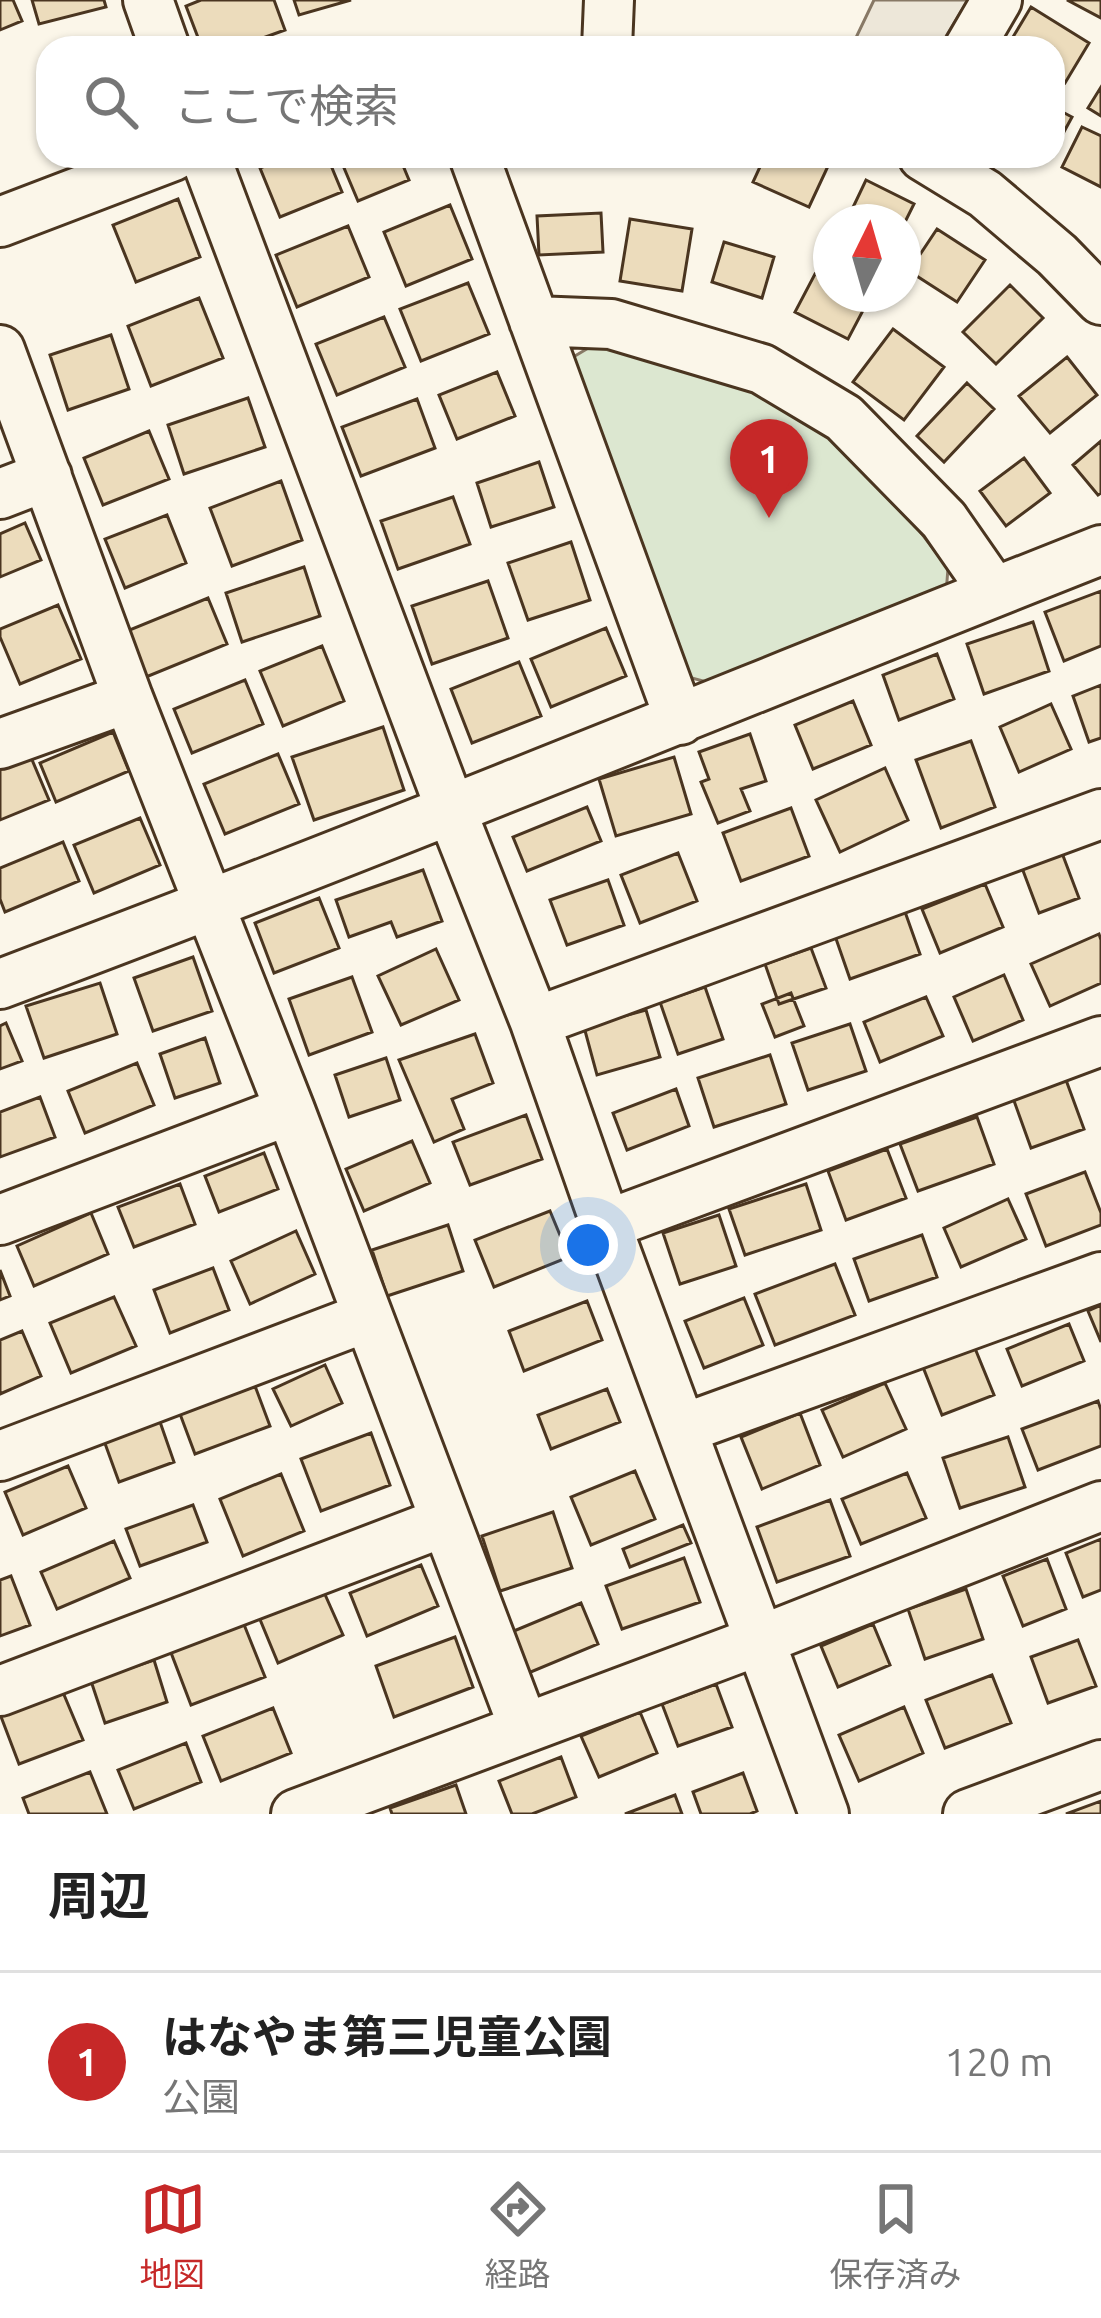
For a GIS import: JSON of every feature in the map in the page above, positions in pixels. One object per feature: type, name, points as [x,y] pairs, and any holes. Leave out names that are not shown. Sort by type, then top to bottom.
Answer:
[{"type":"street","points":[[148,0],[161,36]]},
{"type":"street","points":[[608,36],[609,0]]},
{"type":"street","points":[[976,36],[997,0]]},
{"type":"street","points":[[0,222],[142,168]]},
{"type":"street","points":[[210,168],[535,1022],[824,1814]]},
{"type":"street","points":[[478,168],[680,721]]},
{"type":"street","points":[[943,168],[985,194],[1101,300]]},
{"type":"street","points":[[534,321],[611,324],[762,369],[844,418],[944,520],[994,592]]},
{"type":"street","points":[[0,350],[128,698],[524,1728]]},
{"type":"street","points":[[0,494],[47,476]]},
{"type":"street","points":[[0,984],[680,721],[1101,550]]},
{"type":"street","points":[[0,744],[128,698]]},
{"type":"street","points":[[535,1022],[1099,822]]},
{"type":"street","points":[[606,1225],[1101,1041]]},
{"type":"street","points":[[0,1220],[290,1110]]},
{"type":"street","points":[[682,1430],[1101,1277]]},
{"type":"street","points":[[0,1456],[367,1317]]},
{"type":"street","points":[[296,1814],[1101,1506]]},
{"type":"street","points":[[0,1690],[444,1522]]},
{"type":"street","points":[[968,1814],[1101,1765]]},
{"type":"green space","points":[[600,341],[781,393],[872,469],[948,568],[946,594],[714,684],[688,677],[570,359]]},
{"type":"shaded area","points":[[874,0],[968,0],[946,36],[857,36]]},
{"type":"building","points":[[0,0],[13,0],[22,21],[0,30]]},
{"type":"building","points":[[32,0],[104,0],[106,7],[39,24]]},
{"type":"building","points":[[201,0],[274,0],[285,30],[268,36],[197,36],[186,6]]},
{"type":"building","points":[[294,0],[351,0],[299,15]]},
{"type":"building","points":[[1067,0],[1101,0],[1101,18]]},
{"type":"building","points":[[1031,7],[1089,43],[1065,83],[1065,36],[1014,36]]},
{"type":"building","points":[[1101,87],[1101,116],[1088,108]]},
{"type":"building","points":[[1082,127],[1101,136],[1101,187],[1064,168]]},
{"type":"building","points":[[260,168],[332,168],[342,192],[280,217]]},
{"type":"building","points":[[344,168],[404,168],[409,180],[358,201]]},
{"type":"building","points":[[759,168],[827,168],[809,207],[753,182]]},
{"type":"building","points":[[866,180],[914,204],[855,204]]},
{"type":"building","points":[[178,199],[200,257],[136,282],[113,225]]},
{"type":"building","points":[[450,205],[472,259],[406,286],[384,232]]},
{"type":"building","points":[[601,213],[603,252],[539,255],[537,216]]},
{"type":"building","points":[[630,219],[692,229],[682,291],[620,281]]},
{"type":"building","points":[[348,226],[369,277],[297,307],[276,255]]},
{"type":"building","points":[[937,229],[985,260],[957,302],[921,279],[921,253]]},
{"type":"building","points":[[724,242],[774,257],[762,298],[712,282]]},
{"type":"building","points":[[813,278],[813,312],[862,312],[848,339],[795,312]]},
{"type":"building","points":[[468,283],[489,334],[421,361],[400,309]]},
{"type":"building","points":[[1010,285],[1043,318],[996,364],[963,332]]},
{"type":"building","points":[[199,298],[223,358],[151,386],[128,326]]},
{"type":"building","points":[[384,317],[405,367],[337,395],[316,344]]},
{"type":"building","points":[[893,329],[944,367],[904,420],[853,382]]},
{"type":"building","points":[[111,335],[129,389],[68,410],[50,355]]},
{"type":"building","points":[[1067,357],[1097,395],[1050,433],[1019,396]]},
{"type":"building","points":[[497,372],[515,416],[457,439],[439,395]]},
{"type":"building","points":[[967,383],[994,409],[944,462],[917,436]]},
{"type":"building","points":[[248,398],[265,447],[184,474],[168,425]]},
{"type":"building","points":[[417,399],[435,448],[361,476],[342,427]]},
{"type":"building","points":[[149,431],[169,479],[103,505],[84,458]]},
{"type":"building","points":[[1101,441],[1101,493],[1098,495],[1073,465]]},
{"type":"building","points":[[1024,458],[1050,493],[1006,526],[980,491]]},
{"type":"building","points":[[539,462],[554,507],[491,527],[477,483]]},
{"type":"building","points":[[281,481],[302,540],[232,566],[210,508]]},
{"type":"building","points":[[453,497],[470,544],[398,569],[381,521]]},
{"type":"building","points":[[167,515],[186,563],[125,588],[105,539]]},
{"type":"building","points":[[25,523],[41,560],[0,577],[0,534]]},
{"type":"building","points":[[571,542],[590,600],[528,620],[508,563]]},
{"type":"building","points":[[304,567],[320,616],[242,642],[226,593]]},
{"type":"building","points":[[488,581],[508,638],[432,664],[412,606]]},
{"type":"building","points":[[1101,591],[1101,646],[1064,661],[1045,612]]},
{"type":"building","points":[[208,598],[227,644],[146,677],[127,631]]},
{"type":"building","points":[[58,605],[81,659],[20,684],[0,629]]},
{"type":"building","points":[[1033,622],[1049,671],[984,694],[967,644]]},
{"type":"building","points":[[606,628],[626,676],[551,707],[531,659]]},
{"type":"building","points":[[322,646],[344,701],[283,726],[260,671]]},
{"type":"building","points":[[937,654],[954,699],[899,720],[883,675]]},
{"type":"building","points":[[519,662],[541,716],[472,743],[451,689]]},
{"type":"building","points":[[245,680],[263,724],[192,753],[174,709]]},
{"type":"building","points":[[1101,685],[1101,738],[1089,742],[1073,696]]},
{"type":"building","points":[[853,701],[871,745],[813,769],[795,725]]},
{"type":"building","points":[[1051,704],[1071,749],[1019,772],[1000,727]]},
{"type":"building","points":[[383,727],[404,790],[314,820],[292,757]]},
{"type":"building","points":[[113,732],[129,771],[56,802],[40,763]]},
{"type":"building","points":[[750,734],[766,781],[741,789],[750,811],[718,823],[701,782],[709,779],[699,752]]},
{"type":"building","points":[[971,741],[995,807],[941,828],[916,760]]},
{"type":"building","points":[[278,754],[299,804],[225,834],[204,784]]},
{"type":"building","points":[[30,755],[49,800],[0,820],[0,768]]},
{"type":"building","points":[[674,757],[691,814],[616,836],[599,779]]},
{"type":"building","points":[[885,768],[908,820],[840,852],[816,800]]},
{"type":"building","points":[[587,807],[601,841],[527,871],[513,837]]},
{"type":"building","points":[[791,808],[809,856],[741,881],[723,833]]},
{"type":"building","points":[[140,818],[160,865],[94,893],[74,845]]},
{"type":"building","points":[[63,842],[79,881],[5,912],[0,868]]},
{"type":"building","points":[[678,853],[697,901],[640,923],[621,875]]},
{"type":"building","points":[[1062,853],[1079,898],[1039,913],[1022,868]]},
{"type":"building","points":[[423,870],[442,921],[397,937],[391,922],[349,937],[336,900]]},
{"type":"building","points":[[608,880],[624,925],[567,945],[550,900]]},
{"type":"building","points":[[985,884],[1003,927],[940,953],[922,909]]},
{"type":"building","points":[[319,898],[339,948],[274,973],[255,923]]},
{"type":"building","points":[[904,909],[920,954],[850,979],[834,933]]},
{"type":"building","points":[[1099,934],[1101,983],[1050,1006],[1031,964]]},
{"type":"building","points":[[811,948],[826,988],[779,1004],[765,964]]},
{"type":"building","points":[[436,949],[459,1000],[401,1025],[378,976]]},
{"type":"building","points":[[193,957],[212,1011],[153,1031],[134,978]]},
{"type":"building","points":[[1004,975],[1023,1020],[973,1041],[954,997]]},
{"type":"building","points":[[352,977],[372,1032],[309,1055],[289,999]]},
{"type":"building","points":[[100,983],[117,1034],[44,1058],[26,1006]]},
{"type":"building","points":[[705,987],[723,1039],[678,1054],[660,1002]]},
{"type":"building","points":[[791,993],[804,1026],[775,1037],[762,1004]]},
{"type":"building","points":[[926,997],[943,1036],[880,1062],[864,1022]]},
{"type":"building","points":[[646,1010],[660,1057],[597,1075],[584,1027]]},
{"type":"building","points":[[6,1023],[22,1061],[0,1069],[0,1026]]},
{"type":"building","points":[[850,1024],[866,1071],[808,1090],[792,1043]]},
{"type":"building","points":[[475,1034],[493,1083],[452,1099],[464,1129],[434,1142],[399,1060]]},
{"type":"building","points":[[205,1038],[220,1083],[175,1098],[160,1054]]},
{"type":"building","points":[[770,1055],[786,1104],[714,1127],[698,1078]]},
{"type":"building","points":[[386,1058],[400,1100],[349,1117],[335,1075]]},
{"type":"building","points":[[137,1063],[154,1105],[85,1133],[68,1091]]},
{"type":"building","points":[[1066,1080],[1084,1129],[1031,1148],[1013,1098]]},
{"type":"building","points":[[676,1089],[689,1126],[627,1150],[613,1113]]},
{"type":"building","points":[[40,1097],[55,1137],[0,1157],[0,1112]]},
{"type":"building","points":[[526,1115],[542,1159],[470,1185],[453,1142]]},
{"type":"building","points":[[977,1117],[994,1164],[918,1191],[900,1144]]},
{"type":"building","points":[[412,1141],[430,1183],[364,1211],[346,1169]]},
{"type":"building","points":[[887,1149],[906,1198],[846,1220],[828,1171]]},
{"type":"building","points":[[264,1153],[278,1189],[219,1212],[205,1176]]},
{"type":"building","points":[[1085,1172],[1101,1225],[1046,1246],[1026,1194]]},
{"type":"building","points":[[180,1184],[195,1224],[134,1247],[118,1207]]},
{"type":"building","points":[[806,1184],[821,1230],[745,1255],[729,1209]]},
{"type":"building","points":[[1008,1199],[1026,1239],[961,1267],[944,1228]]},
{"type":"building","points":[[550,1211],[569,1257],[494,1287],[475,1240]]},
{"type":"building","points":[[91,1213],[108,1254],[34,1286],[17,1246]]},
{"type":"building","points":[[719,1215],[736,1266],[680,1284],[663,1233]]},
{"type":"building","points":[[448,1225],[463,1271],[387,1296],[372,1250]]},
{"type":"building","points":[[296,1231],[315,1274],[250,1304],[231,1261]]},
{"type":"building","points":[[922,1235],[937,1277],[869,1301],[854,1259]]},
{"type":"building","points":[[835,1264],[855,1315],[775,1345],[755,1294]]},
{"type":"building","points":[[213,1268],[229,1310],[170,1333],[154,1290]]},
{"type":"building","points":[[0,1270],[10,1296],[0,1300]]},
{"type":"building","points":[[114,1297],[136,1346],[71,1373],[50,1323]]},
{"type":"building","points":[[744,1298],[763,1345],[704,1368],[685,1321]]},
{"type":"building","points":[[587,1301],[602,1340],[524,1371],[509,1331]]},
{"type":"building","points":[[1101,1305],[1101,1342],[1088,1311]]},
{"type":"building","points":[[1069,1324],[1084,1361],[1022,1386],[1007,1349]]},
{"type":"building","points":[[22,1331],[41,1376],[0,1394],[0,1340]]},
{"type":"building","points":[[972,1341],[994,1395],[942,1415],[921,1362]]},
{"type":"building","points":[[325,1365],[342,1403],[291,1426],[273,1389]]},
{"type":"building","points":[[885,1383],[906,1429],[843,1457],[822,1410]]},
{"type":"building","points":[[255,1386],[270,1426],[195,1454],[180,1414]]},
{"type":"building","points":[[607,1389],[620,1422],[551,1449],[538,1415]]},
{"type":"building","points":[[1098,1401],[1101,1446],[1038,1470],[1022,1429]]},
{"type":"building","points":[[800,1413],[820,1465],[762,1489],[741,1437]]},
{"type":"building","points":[[159,1419],[174,1462],[119,1482],[103,1438]]},
{"type":"building","points":[[371,1433],[390,1485],[321,1511],[301,1459]]},
{"type":"building","points":[[1008,1437],[1025,1487],[960,1508],[943,1458]]},
{"type":"building","points":[[68,1466],[86,1508],[23,1535],[5,1492]]},
{"type":"building","points":[[635,1471],[655,1519],[591,1545],[571,1497]]},
{"type":"building","points":[[907,1473],[926,1518],[861,1544],[842,1499]]},
{"type":"building","points":[[281,1474],[304,1531],[243,1556],[220,1499]]},
{"type":"building","points":[[830,1500],[850,1556],[777,1582],[757,1527]]},
{"type":"building","points":[[193,1505],[207,1542],[140,1566],[126,1529]]},
{"type":"building","points":[[553,1512],[572,1568],[500,1591],[482,1536]]},
{"type":"building","points":[[683,1525],[691,1543],[630,1567],[623,1549]]},
{"type":"building","points":[[1101,1539],[1101,1590],[1083,1597],[1066,1553]]},
{"type":"building","points":[[114,1541],[130,1578],[57,1609],[41,1572]]},
{"type":"building","points":[[684,1558],[700,1602],[622,1629],[606,1586]]},
{"type":"building","points":[[1047,1559],[1066,1609],[1023,1626],[1003,1576]]},
{"type":"building","points":[[421,1565],[438,1606],[367,1636],[350,1593]]},
{"type":"building","points":[[11,1576],[30,1625],[0,1636],[0,1580]]},
{"type":"building","points":[[966,1589],[983,1639],[925,1659],[908,1609]]},
{"type":"building","points":[[323,1590],[343,1635],[278,1663],[259,1617]]},
{"type":"building","points":[[581,1603],[598,1644],[526,1674],[509,1633]]},
{"type":"building","points":[[243,1622],[265,1677],[191,1705],[170,1650]]},
{"type":"building","points":[[873,1624],[890,1665],[838,1687],[821,1646]]},
{"type":"building","points":[[455,1637],[473,1687],[394,1717],[376,1666]]},
{"type":"building","points":[[1078,1640],[1096,1686],[1048,1703],[1031,1657]]},
{"type":"building","points":[[154,1660],[167,1702],[105,1723],[91,1681]]},
{"type":"building","points":[[992,1675],[1011,1723],[945,1748],[926,1700]]},
{"type":"building","points":[[716,1684],[732,1727],[678,1746],[662,1704]]},
{"type":"building","points":[[62,1690],[83,1740],[19,1764],[0,1714]]},
{"type":"building","points":[[904,1707],[923,1753],[859,1781],[839,1735]]},
{"type":"building","points":[[273,1708],[291,1753],[221,1781],[203,1736]]},
{"type":"building","points":[[640,1712],[657,1753],[599,1777],[581,1736]]},
{"type":"building","points":[[186,1743],[201,1782],[134,1809],[118,1770]]},
{"type":"building","points":[[561,1757],[576,1797],[532,1814],[512,1814],[499,1781]]},
{"type":"building","points":[[90,1772],[107,1814],[29,1814],[23,1798]]},
{"type":"building","points":[[743,1773],[757,1811],[701,1814],[693,1792]]},
{"type":"building","points":[[456,1785],[466,1814],[392,1814],[390,1808]]},
{"type":"building","points":[[675,1795],[682,1814],[625,1814]]},
{"type":"building","points":[[1101,1801],[1101,1814],[1066,1814]]},
{"type":"place","name":"はなやま第三児童公園","points":[[769,518]]}]
